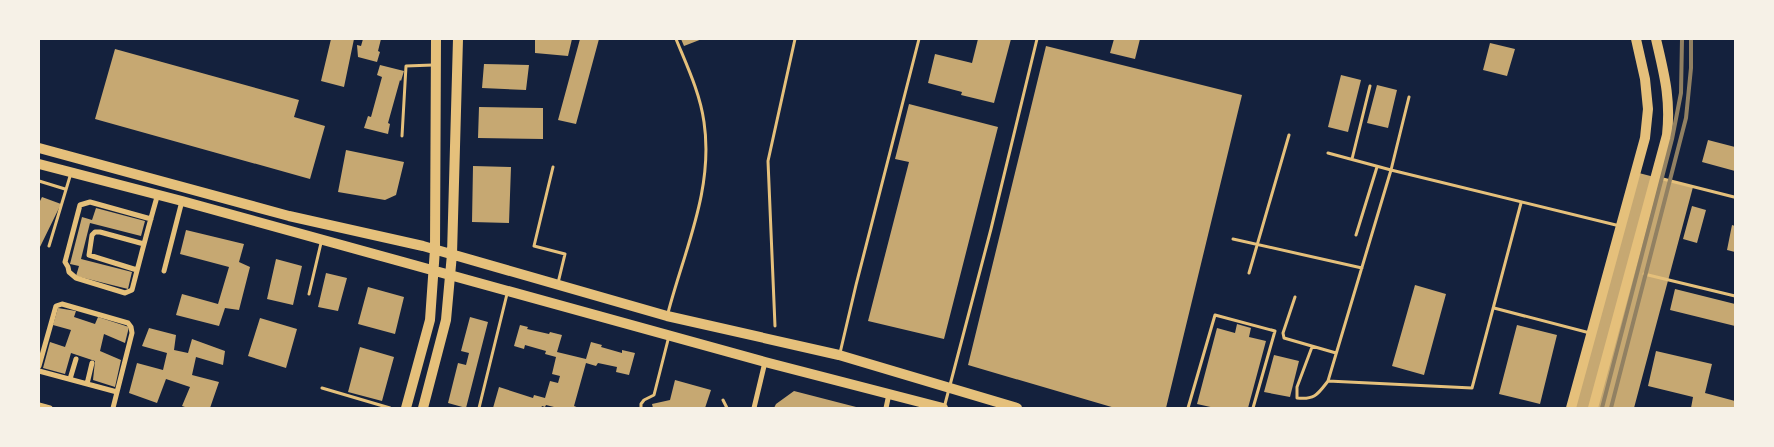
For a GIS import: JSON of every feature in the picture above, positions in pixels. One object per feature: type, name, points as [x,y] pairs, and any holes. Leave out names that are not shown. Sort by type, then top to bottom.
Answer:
[{"type":"main road","points":[[406,408],[430,320],[435,249],[436,39]]},
{"type":"main road","points":[[423,408],[446,320],[452,254],[458,39]]},
{"type":"main road","points":[[1571,408],[1645,138],[1648,109],[1645,79],[1636,39]]},
{"type":"main road","points":[[1593,408],[1667,135],[1668,95],[1656,39]]},
{"type":"main road","points":[[39,148],[288,216],[435,249],[557,286],[667,316],[840,355],[1017,408]]},
{"type":"main road","points":[[39,164],[157,194],[765,362],[943,408]]},
{"type":"street","points":[[151,219],[90,202],[84,203],[80,206],[65,262],[69,272],[76,278],[125,292],[132,290],[151,219],[157,194]]},
{"type":"street","points":[[164,272],[182,201]]},
{"type":"street","points":[[137,270],[89,255],[92,235],[95,232],[100,232],[144,244]]},
{"type":"street","points":[[39,366],[56,306],[59,304],[128,323],[132,333],[112,408]]},
{"type":"street","points":[[70,379],[76,359]]},
{"type":"street","points":[[754,408],[765,362]]},
{"type":"street","points":[[87,384],[92,363]]},
{"type":"street","points":[[39,371],[117,392]]},
{"type":"street","points":[[886,408],[889,394]]},
{"type":"street","points":[[39,405],[50,408]]},
{"type":"lane","points":[[667,316],[699,206],[706,160],[704,122],[700,100],[676,39]]},
{"type":"lane","points":[[775,326],[768,161],[795,39]]},
{"type":"lane","points":[[840,355],[919,39]]},
{"type":"lane","points":[[943,408],[991,229],[1037,39]]},
{"type":"lane","points":[[402,136],[406,66],[436,65]]},
{"type":"lane","points":[[1352,159],[1370,86]]},
{"type":"lane","points":[[1312,347],[1297,387],[1297,398],[1312,398],[1317,395],[1328,381],[1391,170],[1410,97]]},
{"type":"lane","points":[[1249,273],[1289,135]]},
{"type":"lane","points":[[1328,154],[1620,226]]},
{"type":"lane","points":[[1356,235],[1378,166]]},
{"type":"lane","points":[[553,167],[534,246],[565,254],[557,286]]},
{"type":"lane","points":[[49,246],[71,173]]},
{"type":"lane","points":[[1656,177],[1734,197]]},
{"type":"lane","points":[[39,181],[65,189]]},
{"type":"lane","points":[[1328,381],[1472,388],[1521,203]]},
{"type":"lane","points":[[1233,238],[1362,268]]},
{"type":"lane","points":[[308,294],[322,240]]},
{"type":"lane","points":[[1644,274],[1735,296]]},
{"type":"lane","points":[[479,408],[508,291]]},
{"type":"lane","points":[[1295,297],[1284,338],[1336,353]]},
{"type":"lane","points":[[1494,308],[1592,333]]},
{"type":"lane","points":[[1188,408],[1215,315],[1275,330],[1252,408]]},
{"type":"lane","points":[[641,408],[644,400],[654,395],[669,336]]},
{"type":"lane","points":[[322,388],[390,408]]},
{"type":"lane","points":[[723,400],[727,408]]},
{"type":"building","points":[[331,39],[354,39],[344,87],[321,81]]},
{"type":"building","points":[[363,39],[381,39],[377,62],[358,57],[357,45],[361,46]]},
{"type":"building","points":[[535,39],[572,39],[568,56],[535,53]]},
{"type":"building","points":[[580,39],[599,39],[576,124],[558,120]]},
{"type":"building","points":[[681,39],[702,39],[684,46]]},
{"type":"building","points":[[978,39],[1011,39],[994,103],[961,95],[962,92],[928,83],[935,54],[972,63]]},
{"type":"building","points":[[1114,39],[1140,39],[1135,59],[1110,53]]},
{"type":"building","points":[[1490,43],[1515,49],[1507,76],[1483,70]]},
{"type":"building","points":[[1046,46],[1242,95],[1166,408],[1115,408],[968,365]]},
{"type":"building","points":[[115,49],[299,100],[294,117],[325,126],[310,179],[95,119]]},
{"type":"building","points":[[484,64],[529,65],[526,90],[482,88]]},
{"type":"building","points":[[380,65],[404,71],[388,123],[390,124],[388,134],[364,128],[368,116],[371,117],[382,77],[377,75]]},
{"type":"building","points":[[1341,75],[1361,80],[1348,132],[1328,127]]},
{"type":"building","points":[[1377,85],[1397,90],[1388,128],[1367,123]]},
{"type":"building","points":[[909,104],[998,127],[944,339],[868,321],[909,162],[895,159]]},
{"type":"building","points":[[479,107],[543,108],[543,139],[478,138]]},
{"type":"building","points":[[1708,140],[1735,147],[1735,171],[1702,162]]},
{"type":"building","points":[[346,150],[404,162],[396,195],[385,200],[338,192]]},
{"type":"building","points":[[473,166],[511,167],[509,223],[472,222]]},
{"type":"building","points":[[1635,172],[1693,187],[1634,408],[1572,408]]},
{"type":"building","points":[[42,197],[61,204],[39,249],[39,203]]},
{"type":"building","points":[[1692,206],[1706,210],[1697,243],[1683,239]]},
{"type":"building","points":[[96,208],[145,221],[141,236],[90,223],[81,259],[132,272],[128,289],[76,276],[79,266],[70,264],[82,217],[92,220]]},
{"type":"building","points":[[1732,225],[1735,226],[1735,252],[1727,250]]},
{"type":"building","points":[[186,230],[244,244],[239,262],[250,267],[239,310],[225,308],[219,326],[176,315],[182,294],[218,304],[229,267],[180,254]]},
{"type":"building","points":[[276,259],[302,266],[293,305],[267,299]]},
{"type":"building","points":[[326,273],[347,278],[338,311],[318,307]]},
{"type":"building","points":[[1415,285],[1446,294],[1424,375],[1392,366]]},
{"type":"building","points":[[368,287],[404,297],[395,334],[358,324]]},
{"type":"building","points":[[1675,289],[1735,304],[1735,326],[1670,310]]},
{"type":"building","points":[[58,308],[76,311],[74,317],[95,324],[98,317],[129,327],[125,343],[104,334],[100,351],[121,360],[115,387],[93,380],[95,361],[71,353],[65,374],[43,368],[50,342],[65,347],[71,330],[53,325]]},
{"type":"building","points":[[470,317],[488,322],[466,408],[448,403],[458,363],[466,365],[469,353],[461,351]]},
{"type":"building","points":[[260,318],[297,329],[286,368],[248,356]]},
{"type":"building","points":[[1237,324],[1251,328],[1249,337],[1266,341],[1248,408],[1215,408],[1197,404],[1217,328],[1235,333]]},
{"type":"building","points":[[520,325],[528,327],[527,329],[562,335],[557,352],[586,359],[591,342],[622,353],[622,350],[635,353],[629,375],[616,372],[617,367],[598,363],[596,366],[586,363],[574,406],[579,408],[558,408],[546,405],[541,408],[493,408],[499,387],[533,398],[534,395],[545,398],[550,381],[558,383],[560,376],[552,374],[556,357],[545,354],[546,351],[525,345],[524,349],[514,346]]},
{"type":"building","points":[[1517,325],[1557,335],[1540,404],[1499,394]]},
{"type":"building","points":[[149,328],[176,335],[174,350],[188,353],[192,339],[225,351],[223,365],[196,357],[192,375],[219,382],[210,408],[188,408],[182,406],[190,387],[166,379],[157,403],[129,393],[137,363],[163,370],[167,353],[142,346]]},
{"type":"building","points":[[360,347],[394,357],[382,401],[348,392]]},
{"type":"building","points":[[1656,351],[1712,364],[1705,393],[1735,401],[1735,408],[1691,408],[1693,397],[1648,386]]},
{"type":"building","points":[[1274,355],[1299,361],[1290,397],[1264,392]]},
{"type":"building","points":[[675,380],[711,390],[705,408],[653,408],[652,404],[670,400]]},
{"type":"building","points":[[794,391],[860,408],[774,408],[776,404]]},
{"type":"railway","points":[[1602,408],[1672,139],[1681,93],[1682,39]]},
{"type":"railway","points":[[1611,408],[1686,118],[1691,68],[1691,39]]}]
